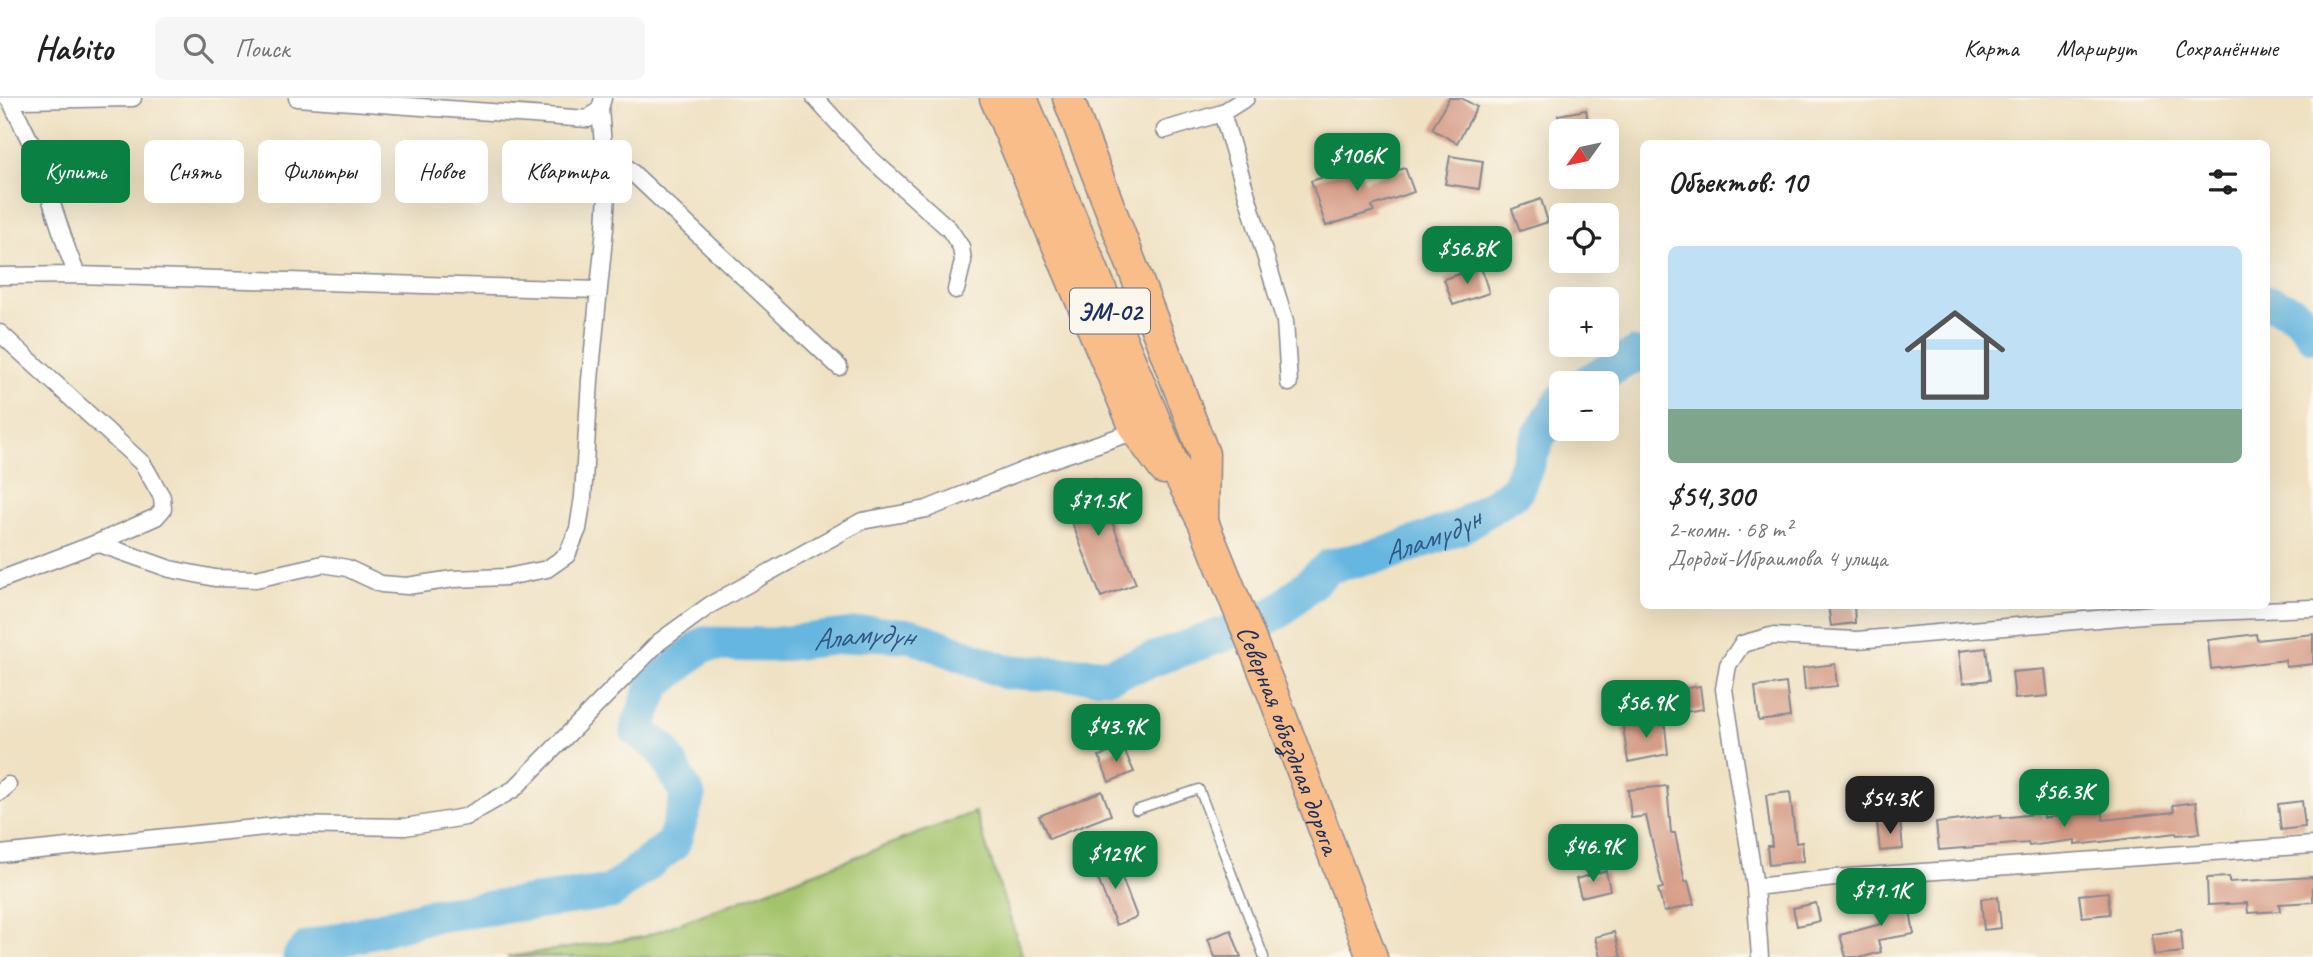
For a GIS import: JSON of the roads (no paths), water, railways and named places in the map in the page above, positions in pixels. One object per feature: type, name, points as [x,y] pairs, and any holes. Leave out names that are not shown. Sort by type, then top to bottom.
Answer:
[{"type":"highway","points":[[995,98],[1136,431],[1207,532]]},
{"type":"highway","name":"Северная объездная дорога","points":[[1022,98],[1174,466],[1207,532],[1273,694],[1372,957]]},
{"type":"highway","name":"Северная объездная дорога","points":[[1044,98],[1191,461],[1207,532]]},
{"type":"highway","points":[[1068,98],[1204,454],[1207,532]]},
{"type":"street","points":[[8,98],[133,98]]},
{"type":"street","points":[[8,98],[34,149],[77,275]]},
{"type":"street","points":[[297,98],[588,118],[602,104]]},
{"type":"street","points":[[815,98],[871,159],[949,229],[961,247],[963,261],[956,290]]},
{"type":"street","points":[[1165,130],[1222,113],[1246,98]]},
{"type":"street","points":[[602,104],[603,140]]},
{"type":"street","points":[[1222,113],[1285,321],[1289,383]]},
{"type":"street","points":[[632,172],[839,367]]},
{"type":"street","points":[[97,544],[170,569],[215,578],[256,579],[323,564],[347,568],[381,584],[407,586],[453,579],[507,577],[547,569],[567,555],[578,529],[583,497],[590,380],[606,203]]},
{"type":"street","points":[[0,276],[77,275],[599,290]]},
{"type":"street","points":[[0,333],[143,464],[159,491],[163,509],[156,517],[97,544],[0,580]]},
{"type":"street","points":[[0,853],[285,825],[405,827],[465,817],[514,789],[659,642],[710,605],[862,521],[927,509],[1047,461],[1136,431]]},
{"type":"street","points":[[1760,957],[1755,887],[1724,689],[1728,665],[1742,643],[1770,636],[1857,639],[2154,614],[2313,608]]},
{"type":"street","points":[[1755,887],[1849,877],[2313,845]]},
{"type":"lane","points":[[1136,810],[1199,789],[1264,957]]},
{"type":"waterway","name":"Аламүдүн","points":[[2270,304],[2294,313],[2313,335]]},
{"type":"waterway","name":"Аламүдүн","points":[[1607,371],[1635,355],[1640,356]]},
{"type":"waterway","name":"Аламүдүн","points":[[300,957],[308,948],[429,916],[611,892],[673,844],[688,796],[663,750],[637,730],[654,685],[704,644],[772,645],[872,633],[913,636],[1006,672],[1109,675],[1256,623],[1278,612],[1330,566],[1386,554],[1460,527],[1516,491],[1539,436],[1549,420]]}]
